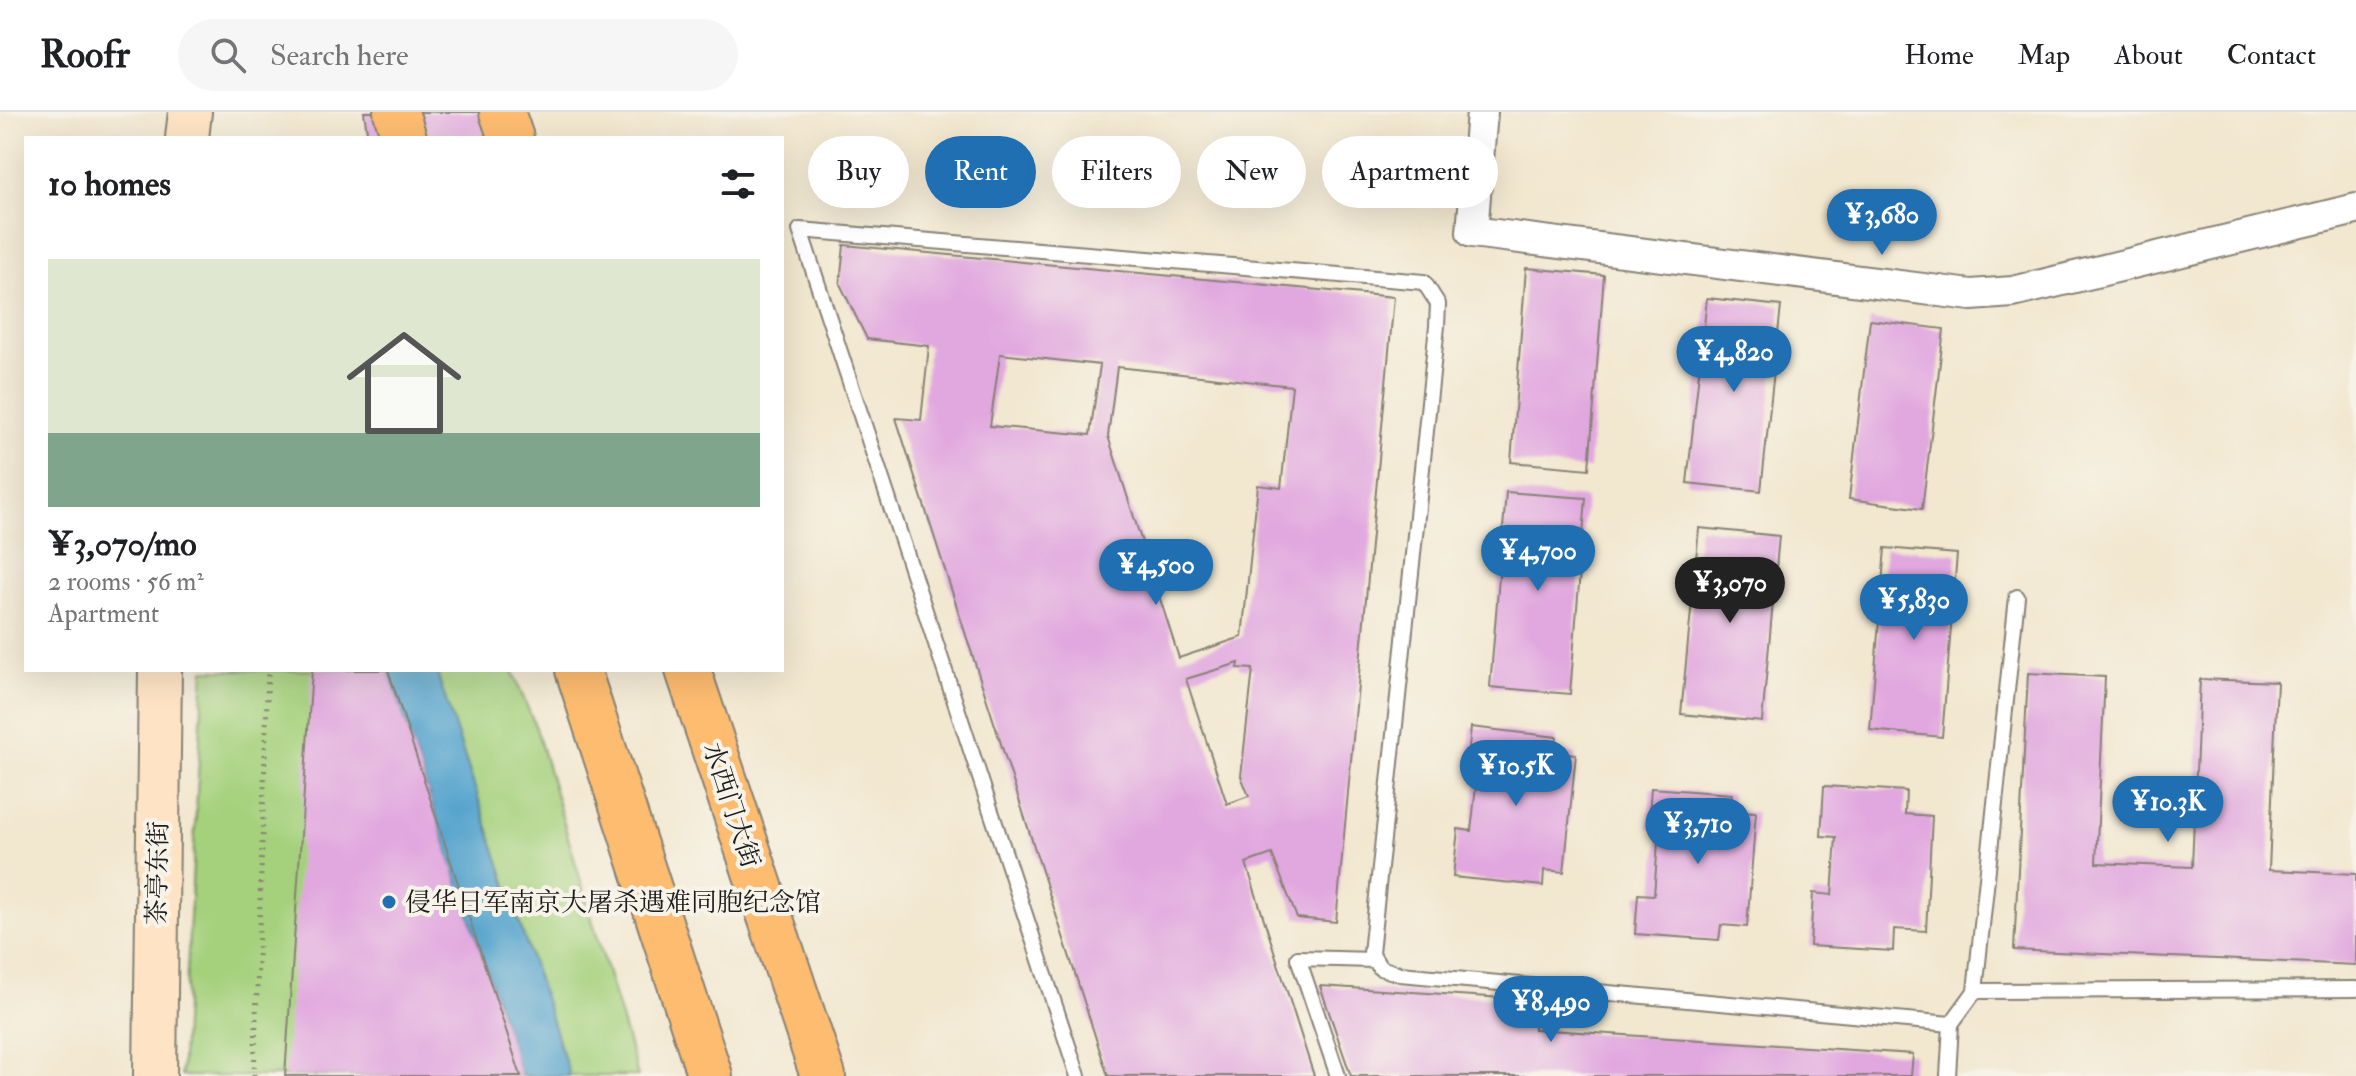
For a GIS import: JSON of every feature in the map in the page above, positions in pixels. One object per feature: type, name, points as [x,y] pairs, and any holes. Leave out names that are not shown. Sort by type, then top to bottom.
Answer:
[{"type":"main road","points":[[396,112],[403,136]]},
{"type":"main road","points":[[502,112],[510,136]]},
{"type":"main road","points":[[579,672],[710,1076]]},
{"type":"main road","name":"水西门大街","points":[[689,672],[823,1076]]},
{"type":"street","points":[[187,136],[190,112]]},
{"type":"street","points":[[1482,112],[1472,232],[1971,295],[2013,292],[2356,209]]},
{"type":"street","name":"茶亭东街","points":[[155,1076],[160,672]]},
{"type":"lane","points":[[1078,1076],[800,230],[1424,282],[1438,304],[1437,326],[1371,953],[1380,968],[1400,974],[1951,1024]]},
{"type":"lane","points":[[1948,1076],[1951,1024],[1975,991],[2017,597]]},
{"type":"lane","points":[[1338,1076],[1298,958],[1375,960]]},
{"type":"lane","points":[[1975,991],[2356,989]]},
{"type":"path","points":[[254,1076],[268,672]]},
{"type":"green space","name":"侵华日军南京大屠杀遇难同胞纪念馆","points":[[204,672],[513,672],[536,728],[638,1076],[181,1076]]},
{"type":"water","points":[[389,672],[437,672],[570,1076],[521,1076]]},
{"type":"building","points":[[364,112],[483,112],[487,136],[368,136]]},
{"type":"building","points":[[844,245],[1394,297],[1336,922],[1297,918],[1272,854],[1246,863],[1314,1076],[1108,1076],[896,418],[921,420],[929,346],[867,339],[840,284]],"holes":[[[1000,354],[1100,365],[1090,435],[990,426]],[[1117,367],[1292,386],[1281,488],[1258,485],[1242,637],[1179,658],[1108,436]],[[1239,663],[1238,668],[1253,669],[1241,776],[1249,796],[1227,804],[1186,679]]]},
{"type":"building","points":[[1526,268],[1604,275],[1589,469],[1511,462]]},
{"type":"building","points":[[1707,298],[1781,306],[1761,491],[1687,483]]},
{"type":"building","points":[[1870,320],[1944,329],[1922,509],[1849,499]]},
{"type":"building","points":[[1506,492],[1586,498],[1570,694],[1490,687]]},
{"type":"building","points":[[1699,528],[1779,536],[1762,722],[1681,714]]},
{"type":"building","points":[[1885,548],[1957,554],[1942,737],[1870,730]]},
{"type":"building","points":[[312,672],[389,672],[521,1076],[285,1076]]},
{"type":"building","points":[[2028,673],[2105,677],[2096,863],[2192,867],[2200,679],[2277,682],[2269,870],[2356,874],[2356,965],[2014,950]]},
{"type":"building","points":[[1471,727],[1557,737],[1555,752],[1576,754],[1564,872],[1544,870],[1543,886],[1453,877],[1458,829],[1471,831],[1478,769],[1467,767]]},
{"type":"building","points":[[1824,786],[1906,791],[1905,814],[1932,816],[1926,931],[1894,929],[1893,951],[1810,946],[1813,893],[1832,895],[1836,837],[1821,836]]},
{"type":"building","points":[[1651,788],[1732,794],[1731,811],[1756,812],[1747,927],[1721,925],[1719,940],[1635,934],[1638,894],[1654,895],[1659,829],[1648,828]]},
{"type":"building","points":[[1320,986],[1535,1000],[1534,1029],[1913,1054],[1911,1076],[1351,1076]]},
{"type":"place","name":"侵华日军南京大屠杀遇难同胞纪念馆","points":[[389,902]]}]
